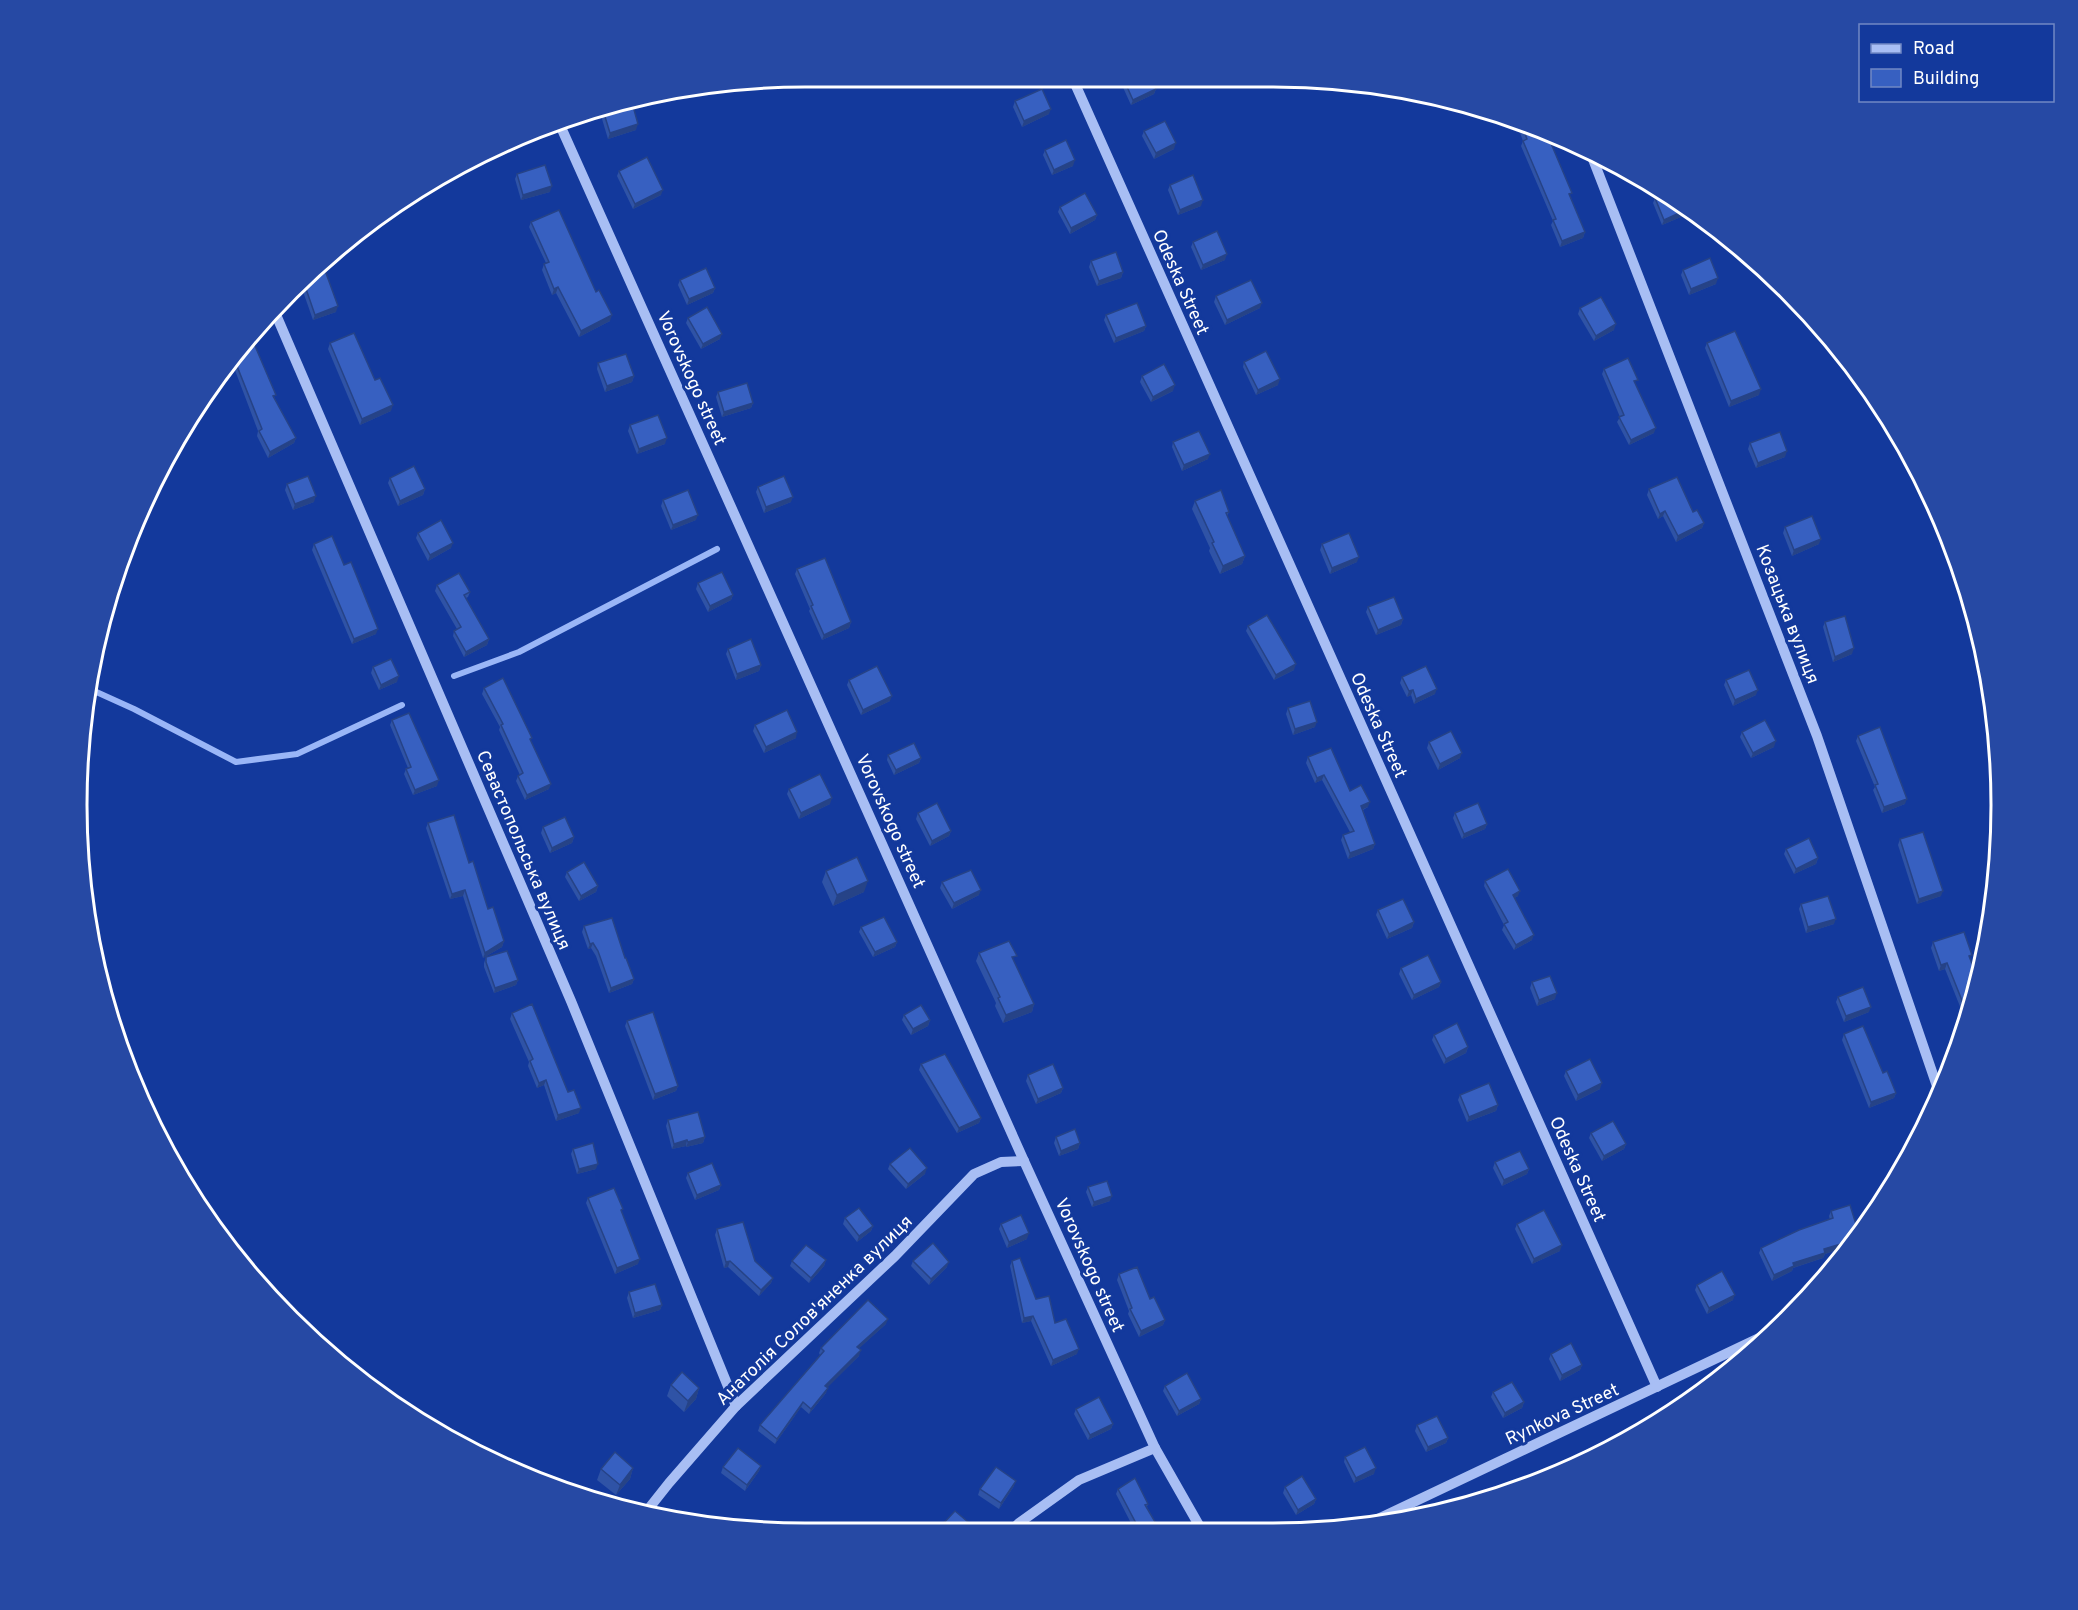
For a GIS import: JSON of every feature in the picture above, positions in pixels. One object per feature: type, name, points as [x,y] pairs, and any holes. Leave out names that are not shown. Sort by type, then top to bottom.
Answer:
[{"type":"street","name":"Odeska Street","points":[[1076,87],[1657,1387]]},
{"type":"street","name":"Vorovskogo street","points":[[562,129],[1024,1161],[1155,1448],[1198,1523]]},
{"type":"street","name":"Козацька вулиця","points":[[1594,163],[1817,736],[1935,1081]]},
{"type":"street","name":"Севастопольська вулиця","points":[[278,318],[571,1001],[736,1406]]},
{"type":"street","name":"Анатолія Солов'яненка вулиця","points":[[651,1506],[736,1406],[895,1256],[974,1174],[1001,1162],[1024,1161]]},
{"type":"street","name":"Rynkova Street","points":[[1391,1513],[1747,1344]]},
{"type":"street","points":[[1019,1523],[1079,1480],[1155,1448]]},
{"type":"building","points":[[1127,87],[1155,87],[1156,89],[1133,100]]},
{"type":"building","points":[[1042,89],[1051,109],[1024,121],[1015,101]]},
{"type":"building","points":[[633,108],[638,124],[610,133],[605,115]]},
{"type":"building","points":[[1165,121],[1176,143],[1156,153],[1144,131]]},
{"type":"building","points":[[1525,133],[1551,143],[1572,193],[1569,194],[1585,232],[1562,241],[1553,220],[1556,219],[1523,141],[1527,139]]},
{"type":"building","points":[[1066,140],[1075,160],[1054,170],[1045,150]]},
{"type":"building","points":[[647,157],[663,190],[635,204],[619,171]]},
{"type":"building","points":[[545,165],[552,186],[523,195],[517,174]]},
{"type":"building","points":[[1193,175],[1203,200],[1180,210],[1170,185]]},
{"type":"building","points":[[1085,193],[1097,215],[1071,228],[1060,207]]},
{"type":"building","points":[[1656,198],[1679,213],[1664,220]]},
{"type":"building","points":[[559,210],[596,292],[599,290],[612,315],[581,331],[558,287],[554,289],[544,264],[549,262],[531,222]]},
{"type":"building","points":[[1217,231],[1227,254],[1203,265],[1193,242]]},
{"type":"building","points":[[1116,252],[1123,272],[1099,281],[1091,261]]},
{"type":"building","points":[[1710,258],[1718,278],[1691,289],[1683,270]]},
{"type":"building","points":[[706,268],[715,288],[689,299],[680,280]]},
{"type":"building","points":[[325,271],[338,306],[315,315],[306,289]]},
{"type":"building","points":[[1251,280],[1262,303],[1227,320],[1216,296]]},
{"type":"building","points":[[1601,297],[1616,324],[1596,336],[1580,308]]},
{"type":"building","points":[[1137,303],[1146,326],[1116,338],[1106,315]]},
{"type":"building","points":[[707,307],[722,334],[703,344],[688,318]]},
{"type":"building","points":[[1735,331],[1761,389],[1731,401],[1707,343]]},
{"type":"building","points":[[354,333],[375,380],[380,378],[393,405],[362,419],[330,343]]},
{"type":"building","points":[[254,345],[276,395],[273,396],[296,438],[270,452],[259,431],[262,429],[237,366]]},
{"type":"building","points":[[1266,351],[1280,379],[1258,390],[1244,362]]},
{"type":"building","points":[[626,354],[634,376],[607,386],[598,363]]},
{"type":"building","points":[[1628,358],[1638,380],[1634,381],[1656,428],[1631,440],[1619,417],[1624,415],[1604,369]]},
{"type":"building","points":[[1164,364],[1175,385],[1153,397],[1142,376]]},
{"type":"building","points":[[747,383],[753,403],[724,412],[718,392]]},
{"type":"building","points":[[658,415],[667,438],[639,449],[630,425]]},
{"type":"building","points":[[1199,431],[1210,454],[1184,465],[1173,442]]},
{"type":"building","points":[[1780,432],[1787,451],[1758,463],[1750,443]]},
{"type":"building","points":[[414,466],[425,489],[400,501],[390,478]]},
{"type":"building","points":[[308,476],[316,496],[295,504],[287,484]]},
{"type":"building","points":[[784,476],[793,497],[766,507],[758,487]]},
{"type":"building","points":[[1677,477],[1693,512],[1697,510],[1704,523],[1678,536],[1665,511],[1660,514],[1649,489]]},
{"type":"building","points":[[688,490],[698,515],[673,525],[663,500]]},
{"type":"building","points":[[1221,490],[1229,512],[1226,513],[1245,556],[1223,566],[1195,501]]},
{"type":"building","points":[[1812,516],[1821,539],[1794,550],[1785,527]]},
{"type":"building","points":[[441,520],[453,543],[430,555],[418,533]]},
{"type":"building","points":[[1349,533],[1359,557],[1332,568],[1322,544]]},
{"type":"building","points":[[332,536],[344,565],[351,562],[378,629],[354,639],[314,544]]},
{"type":"building","points":[[825,558],[851,622],[824,635],[797,569]]},
{"type":"building","points":[[722,572],[733,595],[710,606],[698,583]]},
{"type":"building","points":[[459,573],[470,592],[464,595],[489,639],[466,652],[454,631],[461,627],[437,585]]},
{"type":"building","points":[[1394,597],[1403,619],[1378,630],[1368,607]]},
{"type":"building","points":[[1267,615],[1296,664],[1276,675],[1248,626]]},
{"type":"building","points":[[1845,616],[1854,648],[1835,657],[1825,622]]},
{"type":"building","points":[[751,639],[761,665],[737,674],[728,649]]},
{"type":"building","points":[[391,659],[399,676],[381,685],[373,667]]},
{"type":"building","points":[[877,666],[892,696],[863,710],[849,680]]},
{"type":"building","points":[[1426,666],[1437,689],[1416,699],[1413,690],[1409,691],[1402,677]]},
{"type":"building","points":[[1749,670],[1758,690],[1735,700],[1726,680]]},
{"type":"building","points":[[503,678],[551,784],[527,795],[518,776],[523,773],[501,725],[503,724],[484,688]]},
{"type":"building","points":[[1310,701],[1317,722],[1295,729],[1288,708]]},
{"type":"building","points":[[787,710],[797,732],[766,747],[755,725]]},
{"type":"building","points":[[409,713],[439,780],[415,790],[406,769],[411,767],[392,720]]},
{"type":"building","points":[[1765,720],[1776,741],[1753,753],[1742,732]]},
{"type":"building","points":[[1880,727],[1907,799],[1884,807],[1875,785],[1878,784],[1858,736]]},
{"type":"building","points":[[1451,731],[1462,753],[1440,764],[1429,742]]},
{"type":"building","points":[[914,743],[921,758],[896,770],[888,755]]},
{"type":"building","points":[[1331,748],[1350,791],[1361,785],[1370,802],[1361,806],[1375,844],[1350,853],[1343,835],[1354,831],[1324,775],[1317,778],[1308,757]]},
{"type":"building","points":[[820,774],[832,798],[801,813],[789,789]]},
{"type":"building","points":[[937,803],[951,831],[932,841],[918,813]]},
{"type":"building","points":[[1478,803],[1487,824],[1464,834],[1455,813]]},
{"type":"building","points":[[454,815],[469,863],[473,861],[488,909],[493,907],[504,941],[485,953],[465,890],[452,894],[428,823]]},
{"type":"building","points":[[565,817],[574,837],[552,848],[543,827]]},
{"type":"building","points":[[1923,832],[1943,891],[1919,899],[1900,839]]},
{"type":"building","points":[[1809,838],[1818,858],[1796,869],[1786,849]]},
{"type":"building","points":[[857,857],[868,881],[837,895],[826,871]]},
{"type":"building","points":[[584,862],[598,886],[581,896],[567,872]]},
{"type":"building","points":[[1508,869],[1520,891],[1513,895],[1534,935],[1516,945],[1504,924],[1508,922],[1485,881]]},
{"type":"building","points":[[971,870],[981,890],[954,903],[942,882]]},
{"type":"building","points":[[1828,896],[1836,919],[1808,927],[1801,904]]},
{"type":"building","points":[[1403,899],[1414,922],[1389,934],[1378,910]]},
{"type":"building","points":[[884,917],[897,942],[875,952],[861,927]]},
{"type":"building","points":[[612,918],[634,979],[611,988],[598,951],[593,943],[590,944],[584,926]]},
{"type":"building","points":[[1964,932],[1972,955],[1969,956],[1973,965],[1963,1003],[1947,963],[1941,965],[1933,942]]},
{"type":"building","points":[[1009,941],[1017,956],[1012,957],[1034,1004],[1006,1015],[979,953]]},
{"type":"building","points":[[507,951],[518,980],[495,988],[486,957]]},
{"type":"building","points":[[1428,955],[1441,982],[1414,995],[1401,968]]},
{"type":"building","points":[[1550,976],[1557,993],[1539,1000],[1532,982]]},
{"type":"building","points":[[1863,987],[1871,1007],[1846,1016],[1838,997]]},
{"type":"building","points":[[532,1004],[568,1092],[574,1090],[581,1108],[558,1115],[546,1080],[539,1083],[530,1061],[533,1059],[512,1013]]},
{"type":"building","points":[[921,1005],[930,1020],[913,1029],[904,1015]]},
{"type":"building","points":[[653,1012],[678,1086],[655,1094],[627,1021]]},
{"type":"building","points":[[1457,1023],[1468,1047],[1446,1059],[1434,1035]]},
{"type":"building","points":[[1863,1026],[1883,1073],[1887,1071],[1896,1093],[1871,1102],[1844,1034]]},
{"type":"building","points":[[945,1054],[981,1118],[959,1128],[921,1064]]},
{"type":"building","points":[[1590,1059],[1602,1083],[1578,1095],[1566,1071]]},
{"type":"building","points":[[1053,1064],[1063,1088],[1038,1099],[1028,1075]]},
{"type":"building","points":[[1489,1083],[1498,1105],[1469,1117],[1460,1095]]},
{"type":"building","points":[[698,1112],[705,1137],[674,1144],[668,1120]]},
{"type":"building","points":[[1613,1121],[1626,1144],[1604,1156],[1591,1133]]},
{"type":"building","points":[[1075,1129],[1080,1143],[1061,1151],[1056,1137]]},
{"type":"building","points":[[593,1143],[598,1164],[579,1169],[573,1149]]},
{"type":"building","points":[[910,1148],[927,1168],[908,1184],[890,1164]]},
{"type":"building","points":[[1520,1151],[1529,1169],[1504,1180],[1495,1162]]},
{"type":"building","points":[[712,1163],[721,1185],[697,1195],[688,1173]]},
{"type":"building","points":[[1107,1181],[1112,1196],[1094,1202],[1088,1187]]},
{"type":"building","points":[[614,1188],[640,1259],[617,1268],[588,1198]]},
{"type":"building","points":[[1850,1205],[1856,1224],[1842,1244],[1824,1249],[1825,1253],[1793,1263],[1794,1266],[1774,1275],[1761,1248],[1799,1230],[1833,1218],[1831,1211]]},
{"type":"building","points":[[859,1208],[873,1226],[859,1236],[845,1218]]},
{"type":"building","points":[[1544,1210],[1562,1245],[1534,1259],[1517,1224]]},
{"type":"building","points":[[1021,1215],[1029,1233],[1009,1242],[1001,1224]]},
{"type":"building","points":[[743,1222],[755,1261],[773,1278],[761,1290],[730,1261],[726,1262],[717,1229]]},
{"type":"building","points":[[933,1243],[949,1262],[931,1279],[913,1261]]},
{"type":"building","points":[[806,1245],[826,1260],[811,1278],[792,1261]]},
{"type":"building","points":[[1020,1258],[1036,1299],[1049,1296],[1055,1323],[1066,1319],[1079,1349],[1053,1360],[1033,1316],[1024,1318],[1012,1261]]},
{"type":"building","points":[[1137,1267],[1150,1299],[1154,1297],[1165,1320],[1141,1331],[1130,1309],[1132,1308],[1119,1274]]},
{"type":"building","points":[[1722,1271],[1735,1295],[1709,1308],[1697,1285]]},
{"type":"building","points":[[655,1284],[662,1305],[635,1313],[629,1292]]},
{"type":"building","points":[[868,1300],[888,1319],[857,1347],[861,1350],[825,1386],[828,1388],[811,1409],[803,1402],[777,1439],[760,1425],[824,1351],[821,1348]]},
{"type":"building","points":[[1571,1343],[1582,1365],[1562,1375],[1551,1354]]},
{"type":"building","points":[[682,1372],[699,1388],[688,1401],[671,1385]]},
{"type":"building","points":[[1187,1373],[1201,1399],[1179,1411],[1165,1386]]},
{"type":"building","points":[[1512,1382],[1524,1402],[1505,1413],[1493,1392]]},
{"type":"building","points":[[1099,1397],[1113,1424],[1090,1435],[1076,1409]]},
{"type":"building","points":[[1437,1416],[1448,1438],[1428,1447],[1417,1425]]},
{"type":"building","points":[[1365,1447],[1376,1468],[1356,1478],[1345,1457]]},
{"type":"building","points":[[738,1448],[761,1466],[747,1485],[723,1467]]},
{"type":"building","points":[[615,1452],[633,1468],[620,1485],[601,1469]]},
{"type":"building","points":[[996,1467],[1016,1481],[1001,1503],[980,1489]]},
{"type":"building","points":[[1302,1476],[1316,1499],[1298,1510],[1285,1487]]},
{"type":"building","points":[[1135,1478],[1148,1504],[1145,1505],[1156,1523],[1136,1523],[1118,1489]]},
{"type":"building","points":[[955,1511],[969,1523],[944,1523]]},
{"type":"waterway","points":[[454,676],[519,652],[717,549]]},
{"type":"waterway","points":[[96,692],[236,762],[297,754],[402,705]]}]
